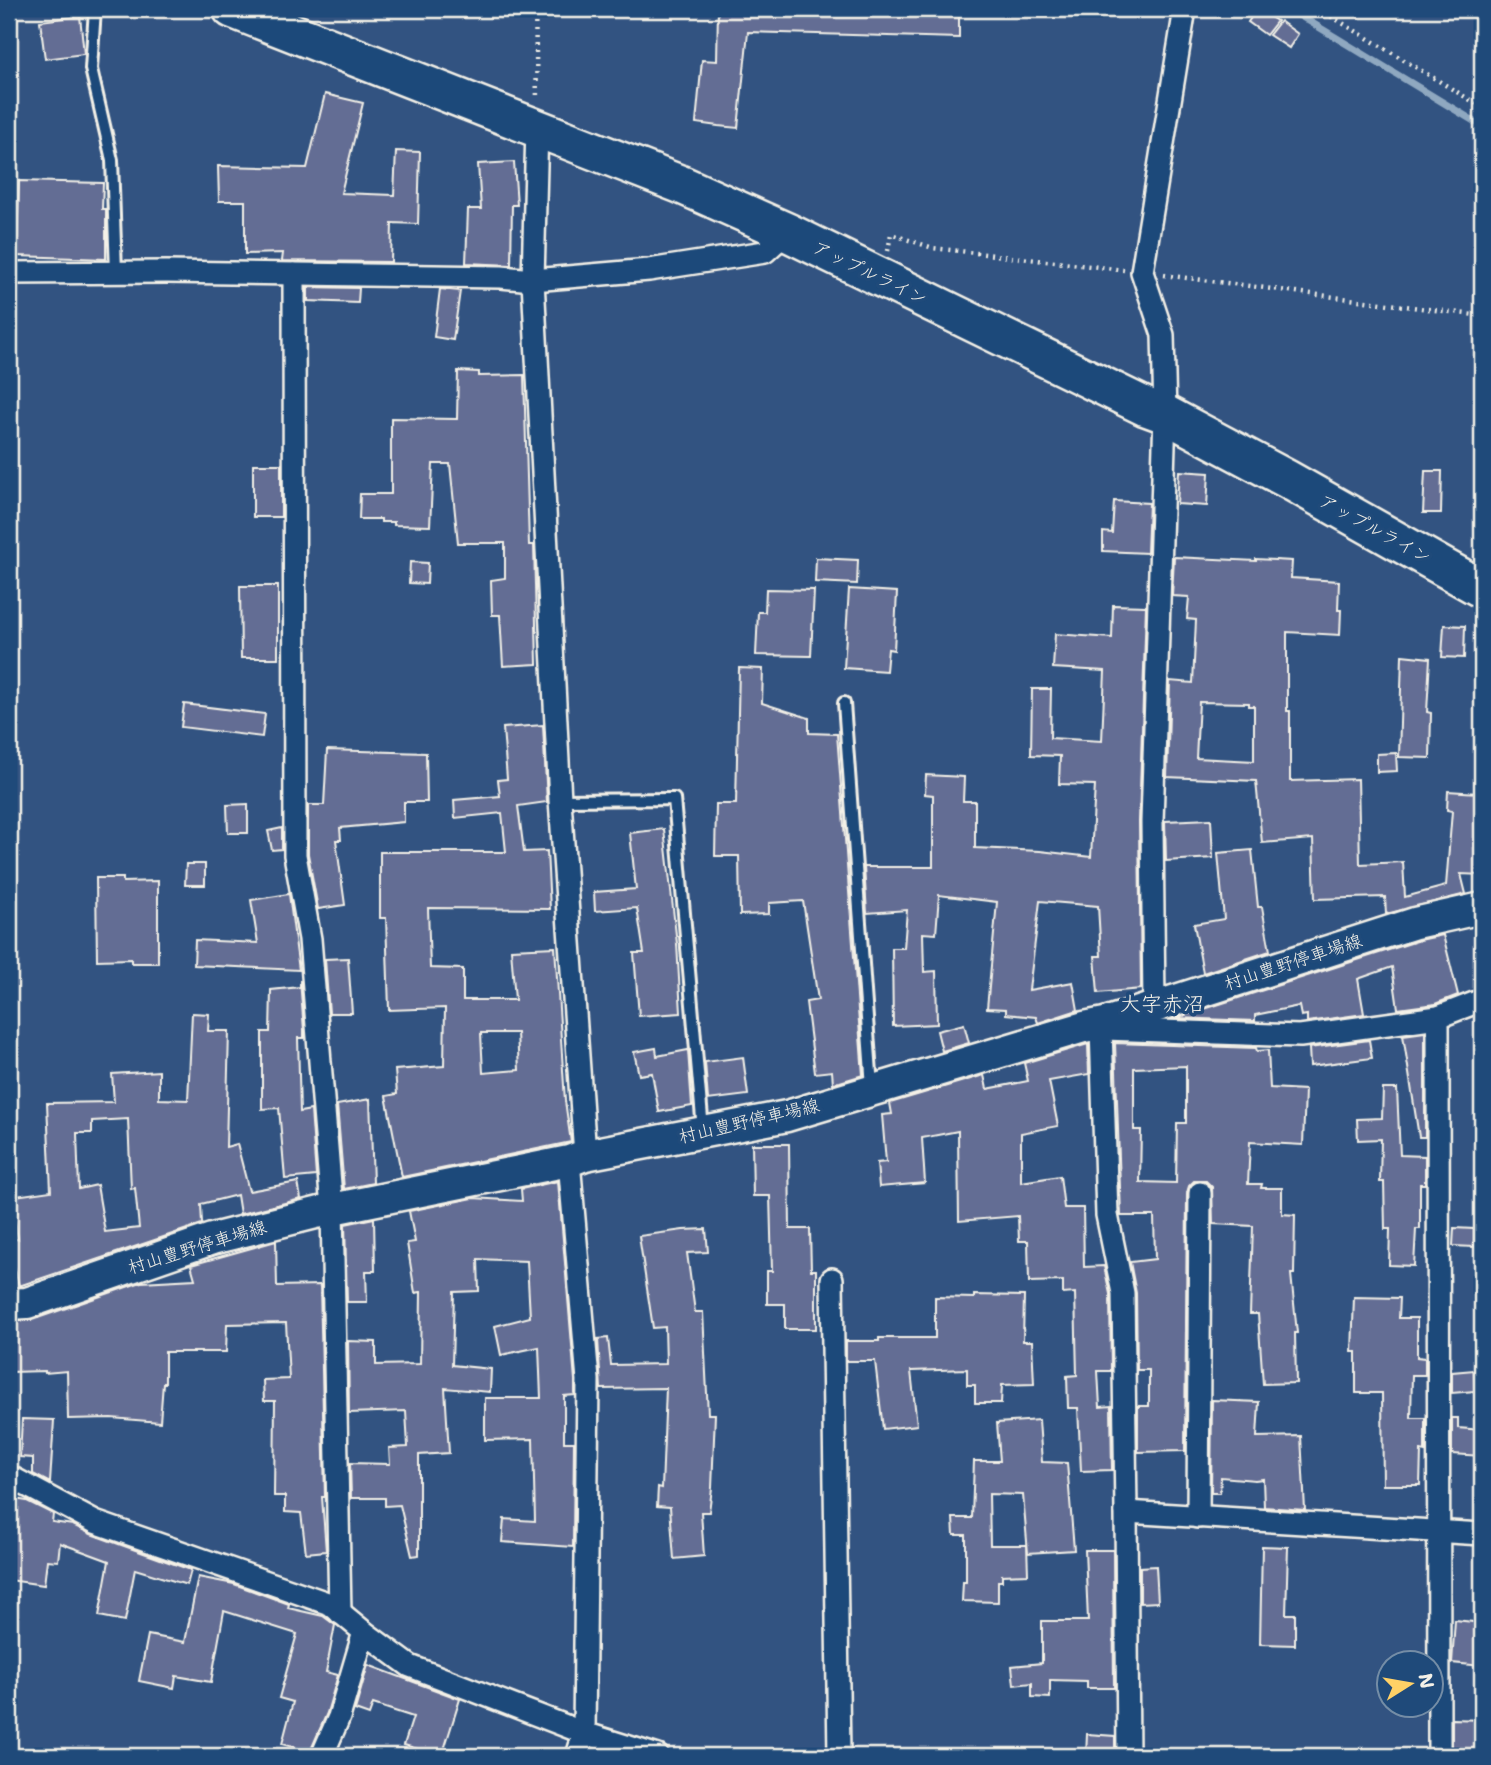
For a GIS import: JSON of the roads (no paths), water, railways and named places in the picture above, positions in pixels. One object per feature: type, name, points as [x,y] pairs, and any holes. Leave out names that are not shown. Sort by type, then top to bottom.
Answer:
[{"type":"highway","name":"アップルライン","points":[[232,9],[682,185],[787,232],[1165,414],[1482,589]]},
{"type":"main road","name":"村山豊野停車場線","points":[[9,1304],[27,1303],[212,1239],[332,1209],[787,1116],[1093,1028],[1415,923],[1482,908]]},
{"type":"street","points":[[1154,1007],[1152,822],[1165,414],[1163,335],[1142,272],[1185,9]]},
{"type":"street","points":[[537,127],[533,280],[588,1380],[584,1733],[577,1756]]},
{"type":"street","points":[[9,273],[293,274],[501,277],[533,280],[649,270],[765,252],[787,232]]},
{"type":"street","points":[[293,274],[295,855],[310,939],[332,1209],[340,1613]]},
{"type":"street","points":[[1128,1756],[1123,1293],[1107,1215],[1093,1028],[1300,1036],[1438,1017],[1482,1000]]},
{"type":"street","points":[[1438,1017],[1439,1756]]},
{"type":"street","points":[[1198,1517],[1200,1193]]},
{"type":"street","points":[[832,1279],[839,1756]]},
{"type":"street","points":[[9,1476],[95,1522],[330,1604],[410,1666],[584,1733],[658,1756]]},
{"type":"street","points":[[1126,1512],[1482,1534]]},
{"type":"street","points":[[322,1756],[339,1717],[364,1632]]},
{"type":"lane","points":[[95,9],[91,69],[112,160],[116,272]]},
{"type":"lane","points":[[844,702],[872,1090]]},
{"type":"lane","points":[[560,800],[674,799],[704,1132]]},
{"type":"waterway","points":[[1289,9],[1482,126]]},
{"type":"district","name":"大字赤沼","points":[[1162,1004]]}]
